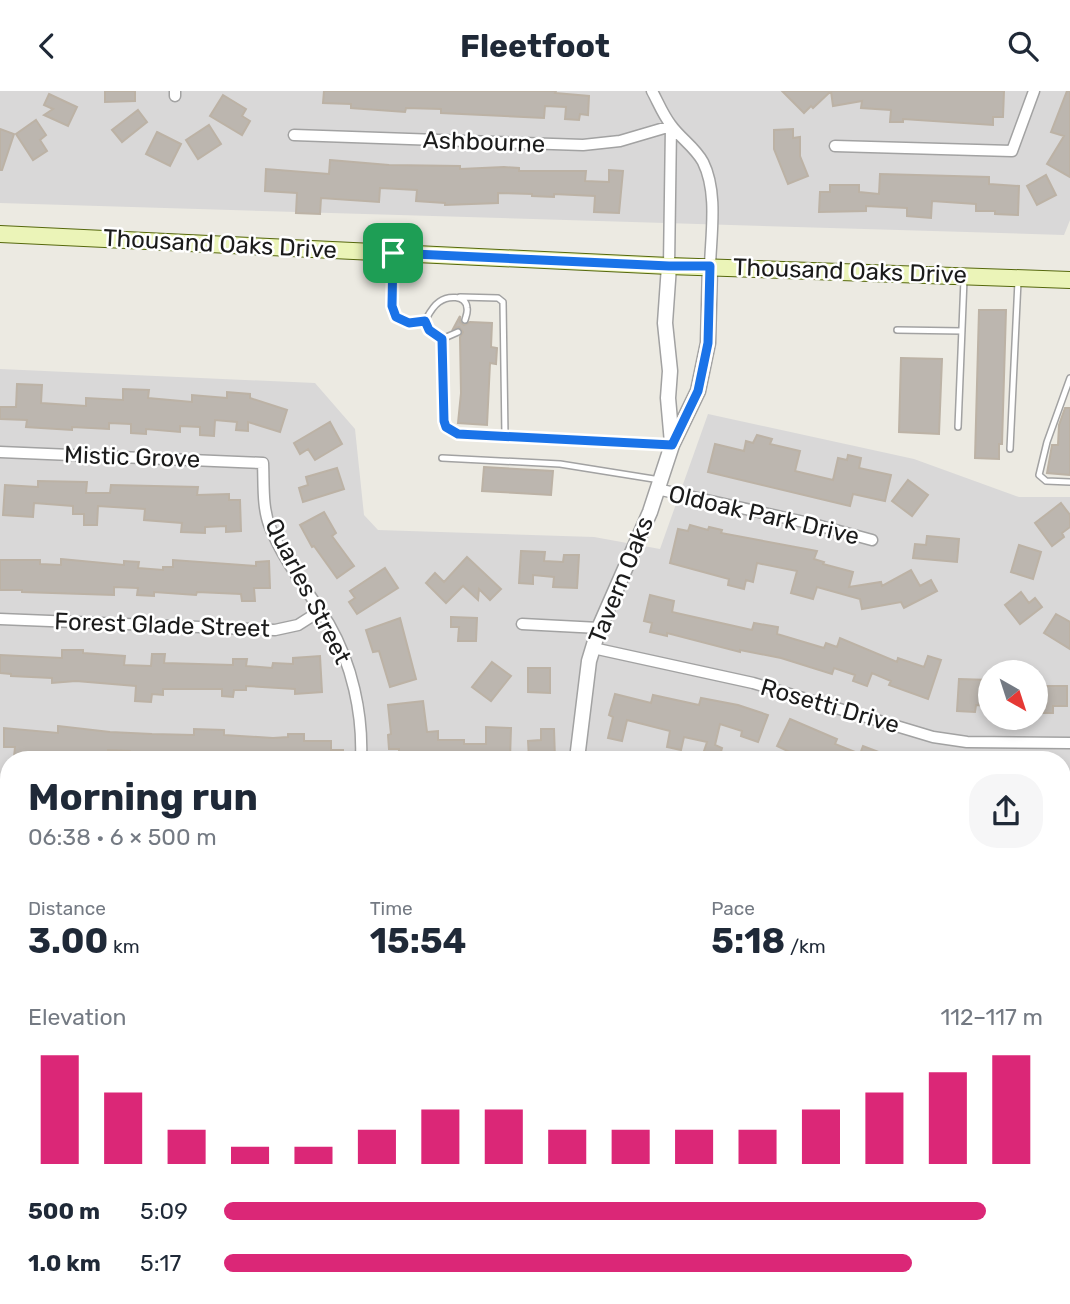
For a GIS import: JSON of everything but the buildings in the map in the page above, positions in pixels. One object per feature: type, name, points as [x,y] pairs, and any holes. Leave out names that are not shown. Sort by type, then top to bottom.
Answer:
[{"type":"main road","name":"Thousand Oaks Drive","points":[[0,235],[669,266],[1070,279]]},
{"type":"street","name":"Tavern Oaks","points":[[578,751],[589,661],[599,628],[650,512],[672,445],[698,391],[708,343],[711,200],[709,178],[703,161],[671,126],[652,91]]},
{"type":"street","points":[[835,146],[1012,151],[1034,91]]},
{"type":"street","name":"Tavern Oaks","points":[[671,126],[669,266],[665,323],[670,371],[668,397],[672,445]]},
{"type":"street","name":"Ashbourne","points":[[294,135],[583,145],[620,141],[671,126]]},
{"type":"street","name":"Mistic Grove","points":[[0,452],[263,463]]},
{"type":"street","name":"Quarles Street","points":[[263,463],[269,526],[289,564],[340,645],[350,673],[357,702],[360,751]]},
{"type":"street","name":"Oldoak Park Drive","points":[[658,485],[872,540]]},
{"type":"street","name":"Forest Glade Street","points":[[0,619],[275,630],[298,625],[320,611]]},
{"type":"street","points":[[522,624],[599,628]]},
{"type":"street","name":"Rosetti Drive","points":[[593,648],[753,683],[933,737],[967,741],[1070,743]]},
{"type":"lane","points":[[393,253],[393,312],[396,317],[409,323],[425,321],[437,303],[446,298],[498,298],[503,302],[505,436]]},
{"type":"lane","points":[[958,426],[964,276]]},
{"type":"lane","points":[[1010,449],[1018,278]]},
{"type":"lane","points":[[460,297],[467,307],[465,320]]},
{"type":"lane","points":[[425,321],[429,330],[442,339]]},
{"type":"lane","points":[[897,330],[962,331]]},
{"type":"lane","points":[[442,339],[458,332]]},
{"type":"lane","points":[[442,339],[444,421],[446,427],[458,434],[672,445]]},
{"type":"lane","points":[[1070,378],[1047,442],[1040,475],[1046,481],[1070,482]]},
{"type":"lane","points":[[442,458],[560,464],[658,485]]},
{"type":"shaded area","points":[[0,91],[1070,91],[1070,220],[1064,235],[0,203]]},
{"type":"shaded area","points":[[0,369],[315,383],[355,429],[364,515],[378,530],[594,537],[660,549],[708,414],[914,459],[1019,497],[1070,497],[1070,751],[0,751]]},
{"type":"route","points":[[393,253],[710,266],[708,343],[698,391],[672,445],[452,432],[444,421],[442,339],[429,330],[425,321],[409,323],[400,320],[393,312],[393,253]]}]
